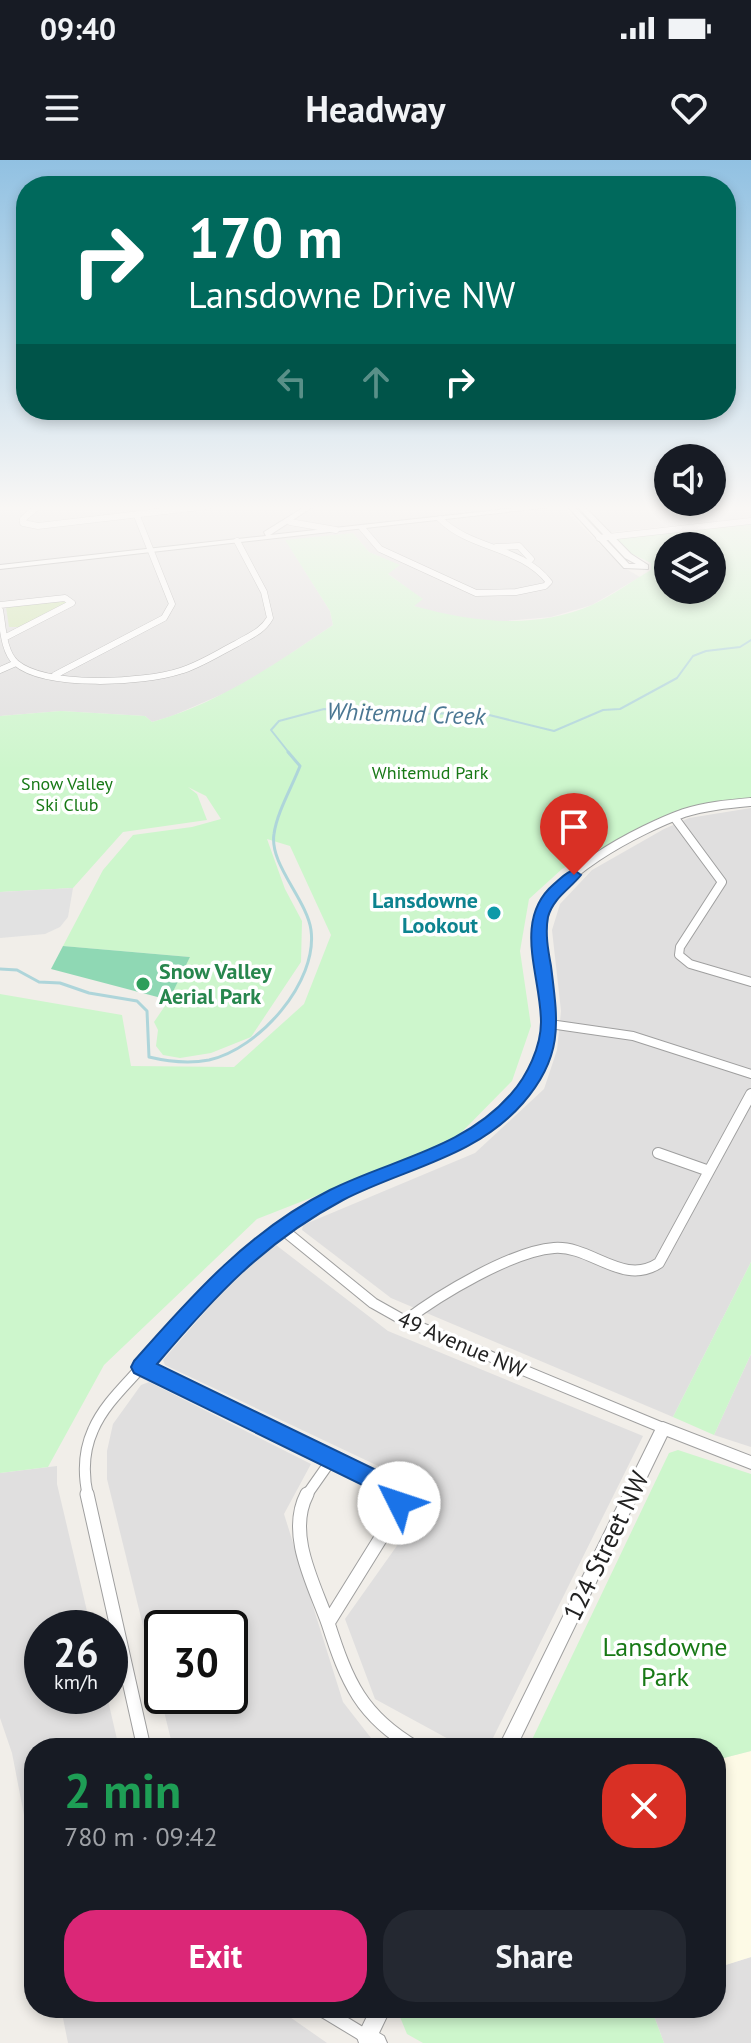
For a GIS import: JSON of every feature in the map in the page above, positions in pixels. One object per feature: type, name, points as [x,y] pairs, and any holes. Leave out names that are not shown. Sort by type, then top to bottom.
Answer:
[{"type":"street","points":[[55,675],[164,618],[172,604],[168,594]]},
{"type":"street","points":[[6,637],[72,603],[65,598],[0,610],[2,625],[6,637],[16,663],[42,674],[108,680],[172,674],[195,666],[266,625],[272,614],[262,594]]},
{"type":"street","points":[[0,670],[16,663]]},
{"type":"street","points":[[142,1738],[88,1500],[84,1466],[90,1437],[99,1418],[233,1265],[281,1228],[337,1195],[453,1147],[491,1123],[529,1084],[540,1063],[550,1024],[538,930],[545,904],[561,884],[674,817],[704,808],[751,802]]},
{"type":"street","points":[[674,817],[722,882],[680,947],[679,955],[690,964],[751,982]]},
{"type":"street","points":[[550,1024],[633,1036],[751,1074]]},
{"type":"street","points":[[405,1321],[459,1282],[550,1248],[567,1249],[630,1271],[652,1269],[659,1263],[751,1094]]},
{"type":"street","points":[[658,1153],[709,1171]]},
{"type":"street","name":"49 Avenue NW","points":[[281,1228],[373,1303],[405,1321],[663,1428]]},
{"type":"street","points":[[142,1367],[387,1486],[395,1493],[399,1503],[395,1515],[328,1623]]},
{"type":"street","points":[[663,1428],[751,1463]]},
{"type":"street","name":"124 Street NW","points":[[512,1738],[663,1428]]},
{"type":"street","points":[[332,1459],[304,1500],[299,1520],[302,1543],[348,1683],[363,1708],[397,1738]]},
{"type":"street","points":[[336,2018],[372,2040],[378,2018]]},
{"type":"shaded area","points":[[0,594],[319,594],[330,611],[333,625],[246,684],[172,716],[152,722],[145,716],[61,711],[0,716]]},
{"type":"shaded area","points":[[415,594],[611,594],[592,605],[551,617],[495,622],[456,618],[413,606],[422,599]]},
{"type":"shaded area","points":[[751,808],[751,1262],[673,1417],[391,1298],[302,1230],[303,1225],[475,1153],[544,1089],[557,1050],[561,1011],[552,930],[560,904],[592,870],[689,818]]},
{"type":"shaded area","points":[[73,888],[68,917],[60,927],[45,934],[0,938],[0,892]]},
{"type":"shaded area","points":[[276,1245],[388,1331],[643,1436],[493,1738],[447,1738],[375,1699],[345,1619],[423,1509],[412,1482],[165,1365],[163,1360],[238,1274]]},
{"type":"shaded area","points":[[751,1354],[751,1447],[714,1435]]},
{"type":"shaded area","points":[[149,1382],[311,1464],[284,1514],[343,1702],[371,1738],[171,1738],[165,1714],[248,1714],[248,1610],[144,1610],[144,1630],[107,1479],[107,1451],[113,1424],[141,1385]]},
{"type":"shaded area","points":[[57,1466],[57,1484],[87,1610],[24,1610],[24,1714],[111,1714],[117,1738],[24,1738],[24,1815],[12,1753],[0,1718],[0,1473]]},
{"type":"shaded area","points":[[751,1751],[751,1957],[726,1965],[726,1757]]},
{"type":"shaded area","points":[[751,1957],[751,2043],[664,2043],[655,2018],[726,2018],[726,1965]]},
{"type":"shaded area","points":[[63,2018],[291,2018],[327,2043],[68,2043]]},
{"type":"green space","name":"Whitemud Park","points":[[319,594],[416,594],[423,599],[414,606],[458,616],[503,621],[548,618],[592,605],[611,594],[654,594],[654,604],[726,604],[726,594],[751,594],[751,802],[671,814],[562,869],[529,899],[520,951],[531,1026],[512,1081],[451,1143],[257,1219],[104,1365],[48,1467],[0,1473],[0,994],[122,1015],[131,1066],[234,1067],[304,1004],[331,935],[290,846],[267,839],[285,889],[302,921],[301,962],[251,1037],[211,1053],[180,1058],[163,1055],[156,1046],[158,1030],[154,1022],[169,1000],[190,957],[63,946],[103,870],[133,835],[192,827],[221,819],[206,796],[188,787],[197,794],[207,820],[123,832],[73,888],[0,892],[0,716],[61,711],[145,716],[152,722],[177,714],[224,693],[268,668],[333,625],[330,611]]},
{"type":"green space","points":[[62,600],[67,604],[21,627],[9,627],[6,607]]},
{"type":"green space","name":"Snow Valley Aerial Park","points":[[63,946],[190,957],[169,1000],[51,969]]},
{"type":"green space","points":[[751,1262],[751,1354],[714,1435],[673,1417]]},
{"type":"green space","name":"Lansdowne Park","points":[[678,1450],[751,1474],[751,1751],[726,1757],[726,1738],[533,1738],[669,1453]]},
{"type":"green space","points":[[400,2018],[655,2018],[664,2043],[423,2043],[407,2034]]},
{"type":"waterway","name":"Whitemud Creek","points":[[290,754],[271,730],[279,721],[324,709],[404,714],[481,713],[554,731],[603,710],[620,709],[677,678],[693,656],[706,651],[740,647],[751,640]]},
{"type":"waterway","name":"Whitemud Creek","points":[[0,969],[17,970],[39,982],[60,983],[89,993],[137,1001],[147,1011],[149,1057],[179,1062],[209,1060],[247,1042],[265,1028],[295,991],[311,950],[308,918],[282,870],[274,846],[278,817],[300,766],[288,752]]},
{"type":"place","name":"Lansdowne Lookout","points":[[494,913]]},
{"type":"place","name":"Snow Valley Aerial Park","points":[[143,984]]},
{"type":"route","points":[[399,1503],[395,1493],[387,1486],[142,1367],[205,1294],[243,1255],[265,1238],[337,1195],[466,1140],[501,1115],[518,1097],[540,1063],[551,1019],[538,930],[541,916],[554,892],[574,875]]},
{"type":"park label","name":"Snow Valley Ski Club","points":[[67,794]]}]
